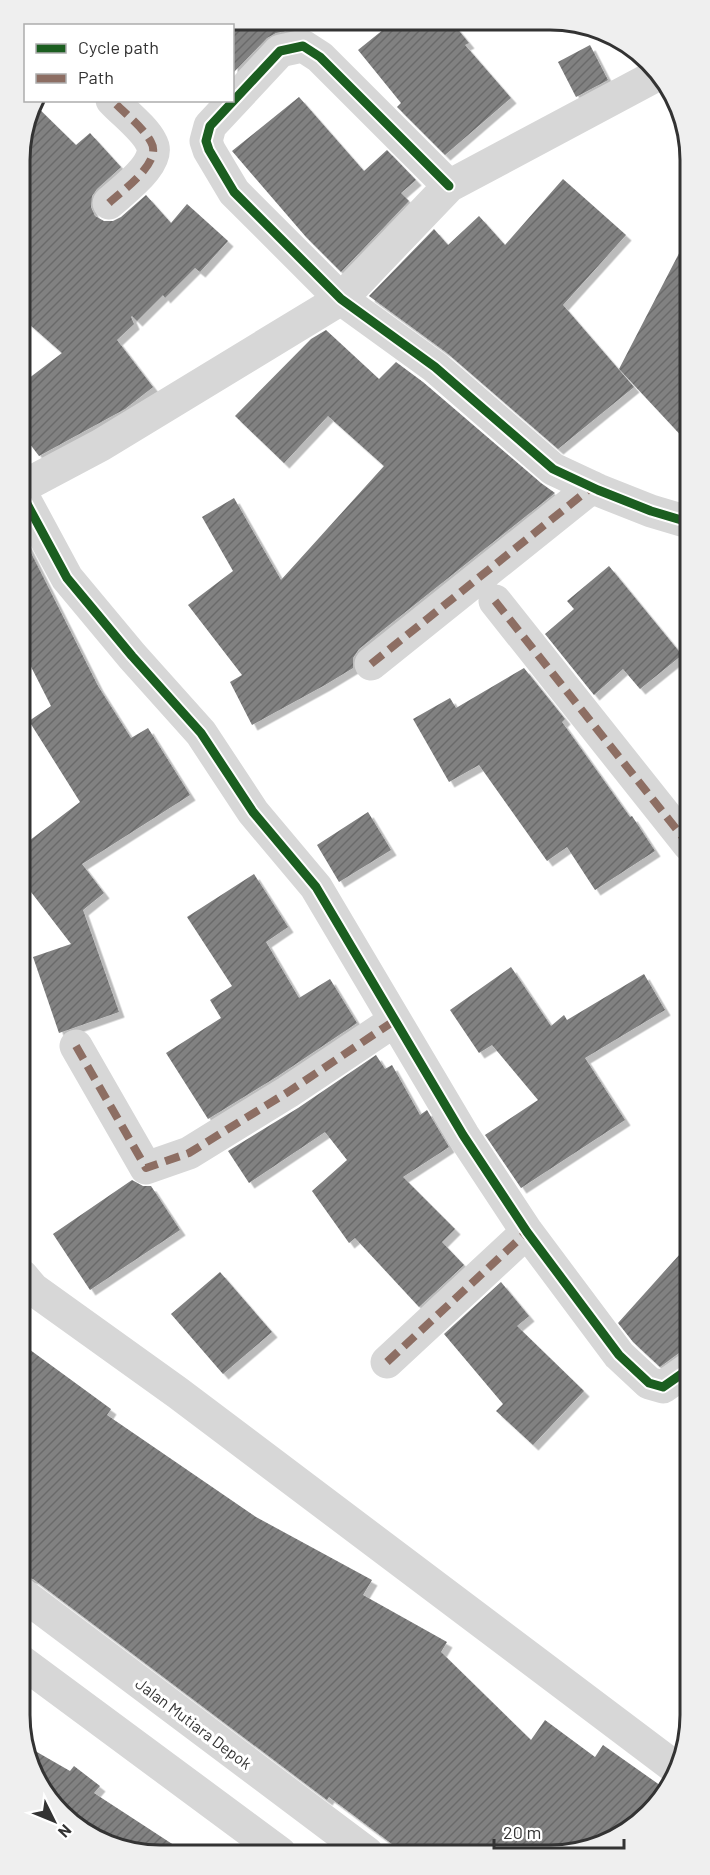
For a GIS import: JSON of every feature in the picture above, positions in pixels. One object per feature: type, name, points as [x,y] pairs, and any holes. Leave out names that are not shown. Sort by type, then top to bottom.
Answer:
[{"type":"street","points":[[234,100],[280,51],[303,46],[320,57],[449,186]]},
{"type":"street","points":[[30,484],[101,445],[341,299],[449,186],[651,78]]},
{"type":"street","points":[[109,203],[148,166],[154,155],[152,142],[114,102]]},
{"type":"street","points":[[232,102],[210,126],[206,141],[209,150],[234,192],[341,299],[435,366],[554,469],[651,511],[680,520]]},
{"type":"street","points":[[371,664],[592,486]]},
{"type":"street","points":[[30,509],[67,578],[132,656],[201,733],[254,812],[316,887],[463,1135],[527,1232],[619,1355],[649,1383],[663,1387],[680,1375]]},
{"type":"street","points":[[495,601],[680,834]]},
{"type":"street","points":[[76,1046],[146,1168],[189,1153],[288,1092],[394,1021]]},
{"type":"street","points":[[387,1362],[527,1232]]},
{"type":"street","points":[[30,1292],[178,1393],[670,1764]]},
{"type":"street","name":"Jalan Mutiara Depok","points":[[30,1600],[356,1845]]},
{"type":"street","points":[[30,1668],[269,1845]]},
{"type":"building","points":[[234,30],[290,30],[276,33],[267,38],[234,72]]},
{"type":"building","points":[[383,30],[458,30],[469,43],[465,45],[511,98],[445,155],[397,107],[401,103],[358,50]]},
{"type":"building","points":[[590,45],[608,80],[576,97],[558,62]]},
{"type":"building","points":[[299,97],[364,171],[387,150],[416,180],[401,193],[409,201],[341,272],[306,237],[232,151]]},
{"type":"building","points":[[40,110],[76,145],[90,133],[121,167],[92,196],[91,207],[95,216],[104,221],[113,221],[121,217],[146,195],[171,223],[187,204],[228,241],[200,272],[195,268],[165,298],[163,295],[137,321],[132,316],[134,324],[117,340],[153,387],[125,409],[39,456],[30,444],[30,377],[62,353],[30,325],[30,151],[34,126]]},
{"type":"building","points":[[563,179],[626,235],[563,305],[634,387],[558,449],[447,353],[369,296],[434,229],[448,245],[479,216],[505,245]]},
{"type":"building","points":[[680,251],[680,434],[619,369]]},
{"type":"building","points":[[326,330],[379,379],[396,362],[555,493],[359,649],[353,658],[353,668],[252,725],[230,682],[242,675],[188,605],[233,571],[202,517],[234,498],[281,580],[384,466],[328,416],[284,463],[235,416],[311,339]]},
{"type":"building","points":[[30,551],[98,686],[131,738],[148,728],[190,795],[82,864],[104,893],[83,910],[119,1012],[59,1033],[33,957],[71,944],[30,891],[30,840],[80,802],[30,723],[51,706],[30,665]]},
{"type":"building","points":[[609,566],[680,653],[680,657],[640,689],[623,669],[594,695],[545,634],[574,609],[567,601]]},
{"type":"building","points":[[524,668],[565,719],[562,722],[630,817],[632,816],[655,851],[595,890],[567,847],[547,861],[479,765],[449,782],[413,719],[450,698],[456,708]]},
{"type":"building","points":[[368,812],[391,850],[339,882],[317,845]]},
{"type":"building","points":[[254,874],[288,927],[266,942],[299,998],[330,979],[357,1023],[208,1119],[166,1053],[221,1018],[210,1000],[232,986],[187,917]]},
{"type":"building","points":[[511,967],[551,1026],[564,1015],[567,1020],[644,974],[665,1010],[585,1058],[625,1120],[521,1188],[485,1135],[538,1100],[492,1045],[479,1053],[450,1010]]},
{"type":"building","points":[[376,1055],[385,1069],[392,1065],[420,1115],[427,1110],[449,1147],[403,1177],[455,1229],[442,1242],[464,1265],[419,1307],[355,1238],[349,1243],[312,1191],[347,1160],[325,1132],[249,1183],[228,1151],[298,1108]]},
{"type":"building","points":[[132,1180],[143,1186],[151,1186],[180,1230],[90,1290],[53,1234]]},
{"type":"building","points":[[680,1254],[680,1353],[660,1367],[633,1342],[618,1323]]},
{"type":"building","points":[[220,1272],[272,1332],[223,1374],[171,1314]]},
{"type":"building","points":[[501,1282],[529,1316],[517,1326],[584,1391],[533,1445],[496,1411],[503,1404],[444,1334]]},
{"type":"building","points":[[30,1350],[111,1409],[107,1415],[256,1517],[372,1580],[363,1595],[447,1642],[441,1652],[531,1740],[545,1720],[595,1757],[603,1745],[659,1785],[636,1813],[615,1828],[584,1841],[550,1845],[393,1845],[329,1797],[327,1800],[30,1578]]},
{"type":"building","points":[[35,1751],[70,1771],[74,1766],[100,1786],[94,1793],[174,1845],[135,1843],[95,1828],[84,1820],[84,1791],[55,1791],[43,1772]]},
{"type":"marked path","points":[[109,203],[147,167],[153,150],[144,131],[114,102]]},
{"type":"marked path","points":[[371,664],[592,487]]},
{"type":"marked path","points":[[495,601],[680,834]]},
{"type":"marked path","points":[[76,1046],[146,1168],[189,1153],[288,1092],[394,1021]]},
{"type":"marked path","points":[[387,1362],[527,1232]]},
{"type":"cycle path","points":[[234,100],[280,51],[303,46],[320,57],[449,186]]},
{"type":"cycle path","points":[[232,102],[210,126],[206,141],[209,150],[234,192],[341,299],[435,367],[553,469],[598,490],[680,520]]},
{"type":"cycle path","points":[[30,510],[67,578],[132,656],[201,733],[253,812],[316,887],[463,1135],[527,1232],[619,1355],[649,1383],[663,1387],[680,1375]]}]
